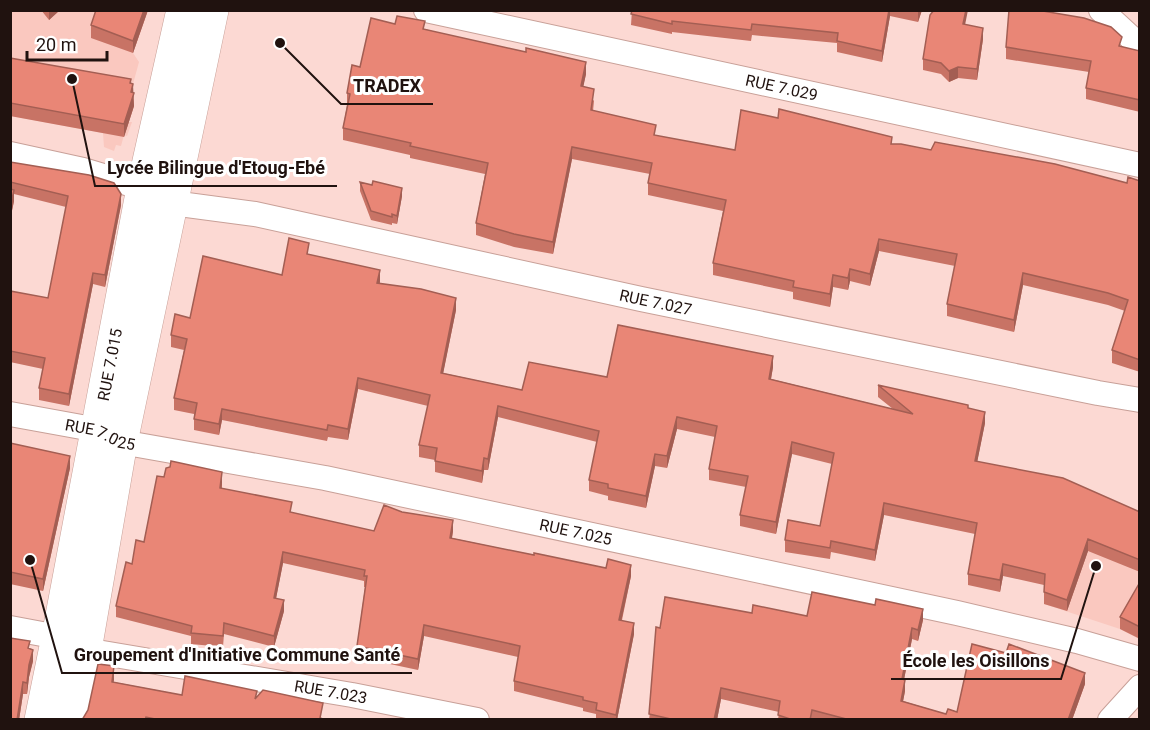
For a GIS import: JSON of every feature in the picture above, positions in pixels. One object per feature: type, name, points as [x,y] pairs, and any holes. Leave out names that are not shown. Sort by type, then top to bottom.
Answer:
[{"type":"main road","name":"RUE 7.015","points":[[70,720],[72,644],[109,436],[143,188],[183,10]]},
{"type":"main road","name":"RUE 7.015","points":[[109,436],[172,203],[212,10]]},
{"type":"main road","name":"RUE 7.015","points":[[40,720],[72,644]]},
{"type":"street","name":"RUE 7.029","points":[[426,10],[1140,165]]},
{"type":"street","points":[[1101,10],[1140,46]]},
{"type":"street","name":"RUE 7.027","points":[[10,154],[83,170],[143,188],[172,203],[255,214],[641,299],[1140,400]]},
{"type":"street","name":"RUE 7.025","points":[[10,414],[348,483],[957,613],[1077,641],[1140,659]]},
{"type":"street","name":"RUE 7.023","points":[[10,628],[72,644],[477,720]]},
{"type":"street","points":[[1110,720],[1140,687]]},
{"type":"shaded area","points":[[10,11],[148,11],[133,53],[139,62],[130,95],[131,104],[134,106],[128,122],[132,122],[127,136],[124,135],[121,146],[116,145],[114,151],[104,147],[103,133],[11,116]]},
{"type":"shaded area","points":[[1139,523],[1139,639],[1120,629],[1044,604],[1044,592],[1062,540]]},
{"type":"building","points":[[96,10],[144,10],[133,41],[91,25]]},
{"type":"building","points":[[632,10],[889,10],[882,51],[837,41],[838,33],[752,24],[751,30],[672,21],[672,24],[631,14]]},
{"type":"building","points":[[934,10],[966,10],[963,24],[983,28],[977,69],[958,67],[949,71],[941,63],[923,59],[930,15]]},
{"type":"building","points":[[1009,10],[1037,10],[1084,18],[1111,27],[1122,37],[1119,46],[1140,51],[1140,100],[1086,88],[1091,61],[1006,47]]},
{"type":"building","points":[[397,16],[425,21],[423,29],[526,52],[526,48],[586,62],[581,86],[594,89],[591,110],[656,125],[654,135],[735,150],[741,110],[778,118],[779,109],[892,137],[891,144],[931,150],[935,142],[1055,164],[1127,183],[1128,177],[1140,181],[1140,360],[1112,350],[1128,300],[1108,293],[1023,273],[1014,320],[947,304],[957,254],[879,239],[870,274],[850,269],[848,278],[833,275],[830,294],[793,287],[794,281],[713,263],[726,200],[648,183],[652,163],[572,147],[553,242],[476,223],[488,163],[343,128],[350,94],[347,93],[352,65],[360,67],[371,18],[395,24]]},
{"type":"building","points":[[10,58],[131,79],[130,83],[133,84],[131,92],[134,93],[124,124],[10,103]]},
{"type":"building","points":[[10,162],[89,175],[114,183],[121,194],[105,275],[93,273],[69,394],[39,388],[45,358],[10,351],[10,291],[48,298],[68,196],[10,182]]},
{"type":"building","points":[[373,181],[402,188],[397,216],[392,214],[392,217],[371,211],[360,182],[372,185]]},
{"type":"building","points":[[10,189],[14,190],[10,208]]},
{"type":"building","points":[[289,238],[309,243],[307,254],[380,270],[377,283],[421,289],[456,298],[441,373],[522,390],[529,362],[607,377],[618,325],[773,356],[769,379],[913,414],[878,385],[968,405],[968,408],[985,412],[975,461],[1063,478],[1140,512],[1140,560],[1088,539],[1067,600],[1044,592],[1045,574],[1003,564],[1000,580],[968,574],[977,523],[884,503],[875,550],[831,541],[830,548],[785,540],[788,520],[820,526],[834,453],[792,442],[776,522],[740,515],[748,476],[709,469],[717,426],[677,417],[667,456],[655,454],[646,496],[608,488],[608,484],[589,480],[599,431],[498,406],[488,459],[484,458],[482,471],[435,461],[437,448],[419,445],[430,395],[358,378],[348,429],[328,425],[327,430],[222,409],[219,424],[194,419],[197,403],[174,398],[187,339],[171,335],[175,314],[190,318],[203,256],[282,275]]},
{"type":"building","points":[[10,443],[70,456],[43,579],[10,572]]},
{"type":"building","points":[[171,461],[222,472],[220,488],[292,502],[290,512],[374,531],[384,505],[402,512],[453,520],[450,538],[606,568],[608,559],[631,565],[619,620],[634,623],[616,715],[596,710],[597,703],[583,700],[583,697],[514,681],[520,646],[424,625],[418,659],[357,646],[367,576],[364,576],[365,570],[283,552],[274,598],[284,600],[274,636],[224,623],[223,636],[191,633],[192,626],[116,606],[126,562],[132,564],[136,540],[144,542],[157,476],[164,477]]},
{"type":"building","points":[[1140,582],[1140,627],[1120,617]]},
{"type":"building","points":[[812,592],[875,605],[876,599],[923,609],[918,630],[912,628],[902,679],[905,680],[901,701],[946,714],[948,709],[957,712],[972,644],[1006,653],[1009,644],[1085,673],[1068,720],[850,720],[812,710],[810,720],[793,720],[778,715],[780,701],[721,688],[714,720],[675,720],[649,714],[656,627],[660,628],[665,597],[752,613],[753,605],[807,616]]},
{"type":"building","points":[[10,638],[30,641],[28,648],[33,650],[27,683],[23,682],[17,720],[10,720]]},
{"type":"building","points":[[98,664],[114,666],[112,682],[182,695],[185,676],[257,691],[255,699],[263,690],[323,703],[320,718],[326,720],[160,720],[146,717],[145,720],[82,720],[88,710]]},
{"type":"place","name":"TRADEX","points":[[280,43]]},
{"type":"place","name":"Lycée Bilingue d'Etoug-Ebé","points":[[72,79]]},
{"type":"place","name":"Groupement d'Initiative Commune Santé","points":[[30,560]]},
{"type":"place","name":"École les Oisillons","points":[[1096,566]]}]
